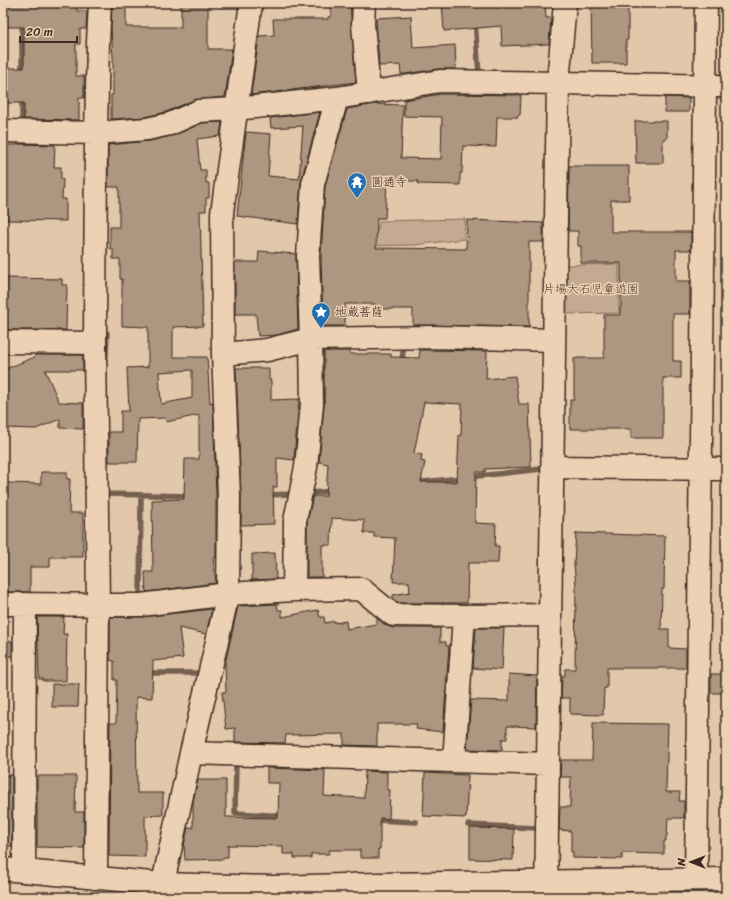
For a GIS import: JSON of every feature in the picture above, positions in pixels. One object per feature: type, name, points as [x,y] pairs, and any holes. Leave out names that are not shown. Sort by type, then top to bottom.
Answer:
[{"type":"street","points":[[96,878],[98,605],[95,343],[96,133],[100,3]]},
{"type":"street","points":[[161,891],[228,594],[229,496],[224,354],[222,213],[251,3]]},
{"type":"street","points":[[364,3],[363,24],[369,93]]},
{"type":"street","points":[[546,889],[558,83],[565,3]]},
{"type":"street","points":[[696,879],[701,468],[716,86],[706,3]]},
{"type":"street","points":[[3,131],[96,133],[147,129],[170,124],[199,111],[236,109],[338,98],[440,81],[716,86]]},
{"type":"street","points":[[294,590],[294,521],[306,467],[312,404],[308,256],[313,184],[338,98]]},
{"type":"street","points":[[224,354],[267,350],[311,339],[433,337],[554,340]]},
{"type":"street","points":[[3,342],[95,343]]},
{"type":"street","points":[[552,467],[726,469]]},
{"type":"street","points":[[3,604],[141,605],[228,594],[294,590],[361,589],[393,614],[464,616],[550,615]]},
{"type":"street","points":[[24,871],[26,604]]},
{"type":"street","points":[[454,761],[464,616]]},
{"type":"street","points":[[191,754],[548,764]]},
{"type":"street","points":[[3,869],[96,878],[161,891],[273,892],[546,889],[696,879],[726,879]]},
{"type":"green space","points":[[320,179],[328,179],[327,228],[377,231],[380,221],[465,219],[464,239],[415,245],[329,246],[316,244]]},
{"type":"green space","name":"片場大石児童遊園","points":[[619,264],[619,313],[564,314],[564,265]]},
{"type":"building","points":[[3,3],[77,3],[77,11],[87,11],[86,29],[80,29],[80,44],[76,44],[76,76],[84,76],[84,98],[79,98],[79,120],[24,119],[24,103],[3,103],[3,68],[24,68],[24,27],[3,27]]},
{"type":"building","points":[[112,3],[126,3],[126,27],[181,27],[181,3],[208,3],[208,49],[232,49],[225,97],[194,100],[166,112],[145,117],[111,119],[111,95],[113,95],[111,29]]},
{"type":"building","points":[[331,3],[350,3],[356,82],[251,95],[259,36],[274,35],[273,19],[328,19],[328,17],[331,16]]},
{"type":"building","points":[[442,3],[545,3],[546,18],[551,18],[549,44],[502,46],[501,26],[444,31]]},
{"type":"building","points":[[591,3],[628,3],[628,40],[626,40],[626,63],[592,63]]},
{"type":"building","points":[[411,16],[413,48],[455,45],[456,69],[438,69],[401,74],[400,65],[379,66],[376,18]]},
{"type":"building","points":[[441,94],[521,95],[520,115],[518,115],[518,117],[497,117],[496,147],[463,146],[460,185],[418,184],[418,181],[387,181],[385,218],[377,218],[376,248],[466,249],[467,220],[543,223],[543,242],[529,242],[529,327],[413,325],[413,309],[375,309],[375,304],[345,304],[345,326],[323,326],[321,256],[325,186],[347,109],[375,104],[403,105],[401,158],[441,159],[442,117],[404,116],[404,100]]},
{"type":"building","points":[[665,97],[689,98],[689,112],[665,112]]},
{"type":"building","points":[[320,112],[301,181],[298,224],[237,216],[246,132],[271,134],[268,176],[299,179],[303,126],[271,128],[270,118]]},
{"type":"building","points":[[635,121],[667,121],[667,139],[663,139],[663,163],[636,163]]},
{"type":"building","points":[[222,122],[220,136],[197,139],[200,170],[206,170],[206,183],[209,183],[209,198],[206,198],[206,211],[200,211],[203,326],[173,327],[173,357],[207,357],[210,403],[213,402],[216,558],[213,558],[216,583],[146,592],[145,572],[153,572],[152,500],[184,499],[185,459],[199,459],[199,415],[166,422],[165,418],[138,419],[137,462],[109,462],[109,432],[121,432],[121,411],[129,411],[127,368],[148,367],[148,327],[122,326],[122,279],[120,279],[120,259],[113,259],[113,249],[110,249],[110,227],[119,227],[119,187],[108,187],[108,145],[150,141],[175,135],[202,123]],"holes":[[[192,370],[192,398],[161,404],[159,372]]]},
{"type":"building","points":[[3,145],[55,145],[54,167],[61,167],[61,179],[63,179],[62,199],[66,199],[66,221],[7,220],[7,198],[3,198]]},
{"type":"building","points":[[569,166],[629,166],[629,200],[611,200],[611,232],[691,232],[691,250],[676,250],[676,281],[690,281],[690,314],[673,314],[673,361],[681,361],[681,378],[663,378],[663,438],[631,438],[631,429],[570,429],[570,400],[574,400],[574,359],[604,358],[604,315],[620,315],[621,263],[581,263],[581,246],[578,246],[578,231],[568,231]]},
{"type":"building","points":[[259,251],[296,254],[298,329],[277,335],[258,336],[256,314],[235,314],[235,262],[258,262]]},
{"type":"building","points":[[6,278],[62,279],[62,285],[67,285],[66,330],[5,330]]},
{"type":"building","points":[[420,350],[487,351],[486,379],[515,376],[519,404],[529,404],[531,467],[485,469],[485,472],[476,472],[475,523],[496,524],[495,546],[499,546],[498,563],[468,563],[467,603],[398,603],[393,599],[393,595],[410,592],[409,582],[393,582],[395,538],[374,537],[374,533],[364,533],[364,520],[332,518],[331,545],[322,545],[322,577],[307,577],[307,522],[313,496],[326,496],[328,464],[319,462],[324,405],[324,351],[350,351],[350,354],[391,354],[391,357],[419,358]],"holes":[[[424,402],[462,404],[457,482],[421,482],[425,462],[421,461],[422,455],[414,453]]]},
{"type":"building","points":[[35,355],[83,355],[83,370],[45,370],[59,402],[83,403],[83,429],[60,428],[60,419],[36,429],[3,428],[3,370],[35,357]]},
{"type":"building","points":[[236,368],[269,368],[269,380],[271,380],[271,400],[299,399],[294,460],[277,458],[277,487],[273,487],[274,524],[241,525]]},
{"type":"building","points":[[41,472],[67,472],[67,479],[70,479],[69,513],[83,513],[83,557],[50,557],[50,567],[30,567],[30,592],[3,592],[3,533],[5,533],[6,483],[41,484]]},
{"type":"building","points":[[576,533],[665,536],[664,589],[662,589],[661,629],[669,629],[669,648],[686,649],[686,668],[607,668],[607,688],[604,688],[603,715],[570,714],[570,698],[561,698],[562,676],[565,676],[565,669],[575,669],[576,587],[574,563]]},
{"type":"building","points":[[275,553],[276,579],[252,580],[252,554]]},
{"type":"building","points":[[277,604],[278,610],[282,610],[282,617],[318,610],[320,617],[324,617],[325,623],[346,621],[347,629],[377,624],[377,618],[385,625],[393,628],[440,628],[440,642],[446,642],[446,646],[449,646],[443,732],[416,729],[417,724],[377,724],[377,746],[344,745],[344,734],[286,735],[285,743],[235,742],[235,728],[226,729],[222,692],[226,692],[225,664],[238,606]]},
{"type":"building","points":[[212,609],[206,634],[179,628],[183,658],[153,661],[152,698],[136,697],[137,793],[163,793],[163,815],[145,816],[145,857],[109,856],[110,723],[116,723],[117,680],[114,680],[114,661],[110,660],[110,617],[142,617]]},
{"type":"building","points":[[37,617],[64,617],[63,634],[67,634],[66,681],[43,681],[43,679],[39,679]]},
{"type":"building","points":[[476,628],[504,628],[502,670],[473,668]]},
{"type":"building","points":[[4,641],[12,641],[12,656],[3,656]]},
{"type":"building","points":[[509,674],[537,676],[536,727],[507,726],[507,739],[502,739],[502,750],[467,749],[471,700],[509,701]]},
{"type":"building","points":[[711,674],[726,674],[726,693],[711,693]]},
{"type":"building","points":[[52,684],[79,684],[78,707],[52,707]]},
{"type":"building","points":[[593,723],[668,724],[666,792],[680,792],[679,801],[684,801],[684,818],[668,818],[667,836],[666,841],[664,841],[664,854],[622,853],[622,859],[573,858],[573,852],[571,852],[571,831],[559,830],[560,807],[570,807],[571,777],[560,777],[561,760],[592,760]]},
{"type":"building","points":[[267,768],[325,770],[324,796],[364,798],[365,771],[387,772],[387,790],[390,790],[389,819],[380,818],[380,849],[378,849],[378,858],[360,858],[360,850],[329,850],[329,854],[311,854],[311,858],[294,858],[294,854],[283,854],[283,846],[228,845],[228,857],[224,857],[224,859],[185,860],[184,846],[188,827],[193,828],[193,801],[198,780],[226,780],[226,817],[278,818],[279,783],[267,783]]},
{"type":"building","points":[[425,773],[468,775],[466,818],[423,816]]},
{"type":"building","points":[[3,775],[12,775],[12,846],[3,846]]},
{"type":"building","points":[[37,776],[76,776],[75,812],[84,812],[84,848],[37,847]]},
{"type":"building","points":[[470,828],[514,829],[513,860],[470,859]]},
{"type":"waterway","points":[[22,20],[22,74]]},
{"type":"waterway","points":[[475,21],[479,74]]},
{"type":"waterway","points":[[22,96],[22,120]]},
{"type":"waterway","points":[[106,356],[107,333]]},
{"type":"waterway","points":[[401,364],[404,347]]},
{"type":"waterway","points":[[414,483],[542,469]]},
{"type":"waterway","points":[[106,489],[106,494],[191,496]]},
{"type":"waterway","points":[[310,493],[333,491]]},
{"type":"waterway","points":[[266,495],[293,494]]},
{"type":"waterway","points":[[140,597],[141,495]]},
{"type":"waterway","points":[[146,673],[200,673]]},
{"type":"waterway","points":[[236,762],[235,813],[286,816]]},
{"type":"waterway","points":[[374,820],[416,822]]},
{"type":"waterway","points":[[468,825],[537,828]]},
{"type":"place","name":"圓通寺","points":[[357,199]]},
{"type":"place","name":"地蔵菩薩","points":[[321,329]]}]
